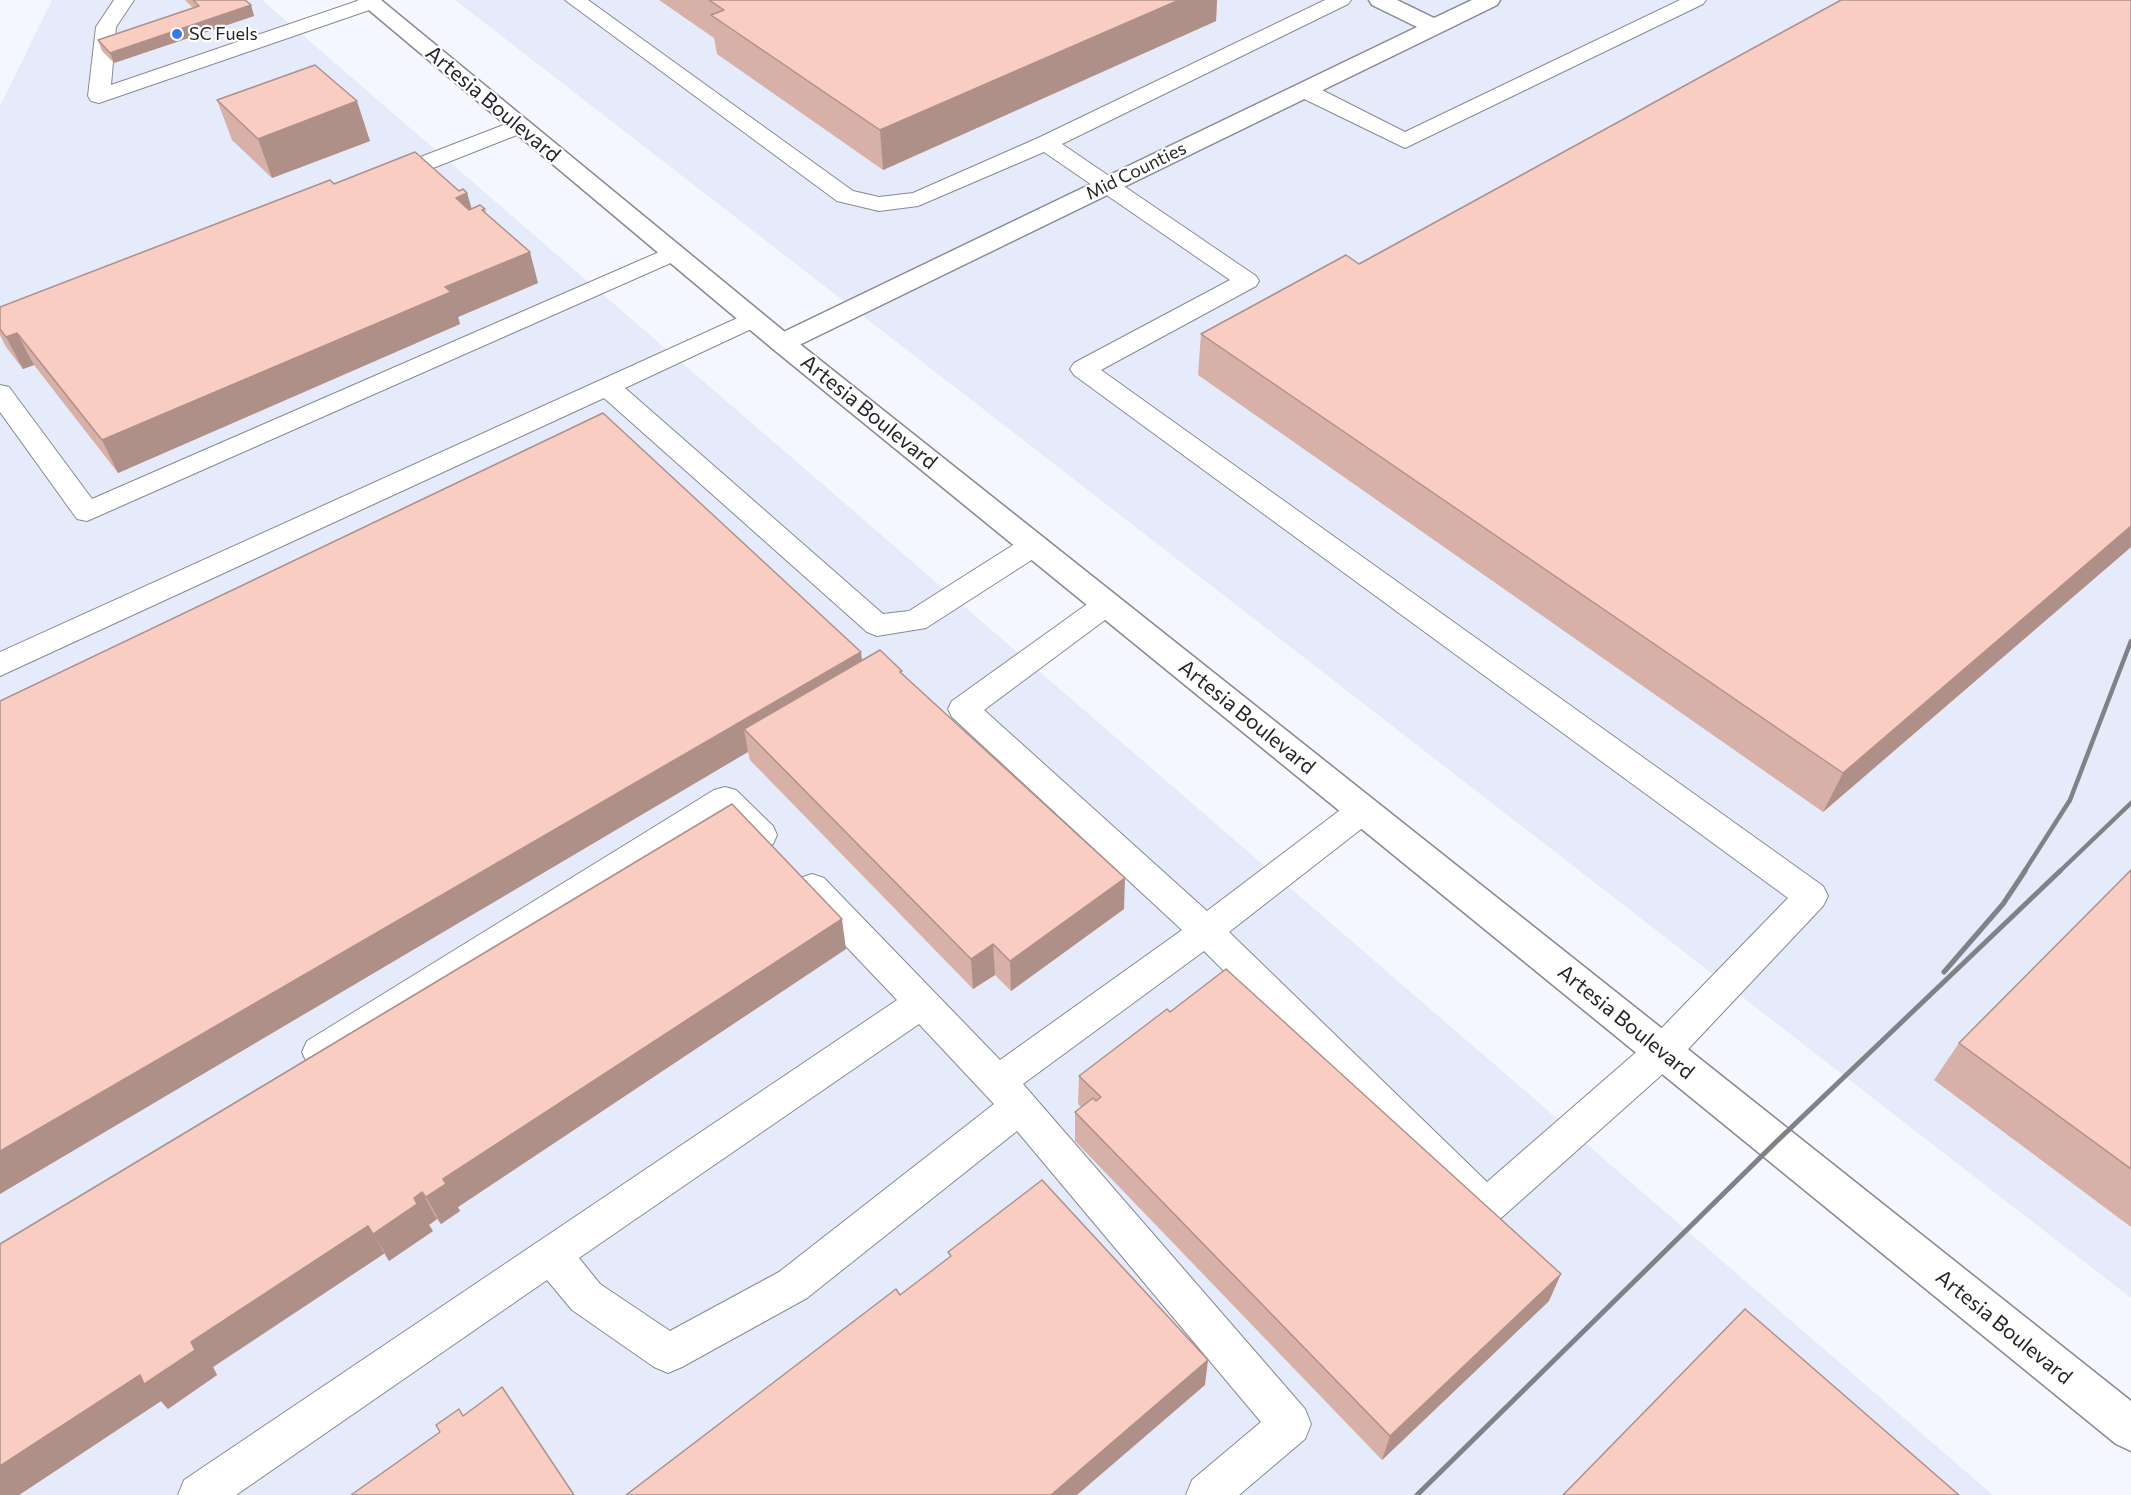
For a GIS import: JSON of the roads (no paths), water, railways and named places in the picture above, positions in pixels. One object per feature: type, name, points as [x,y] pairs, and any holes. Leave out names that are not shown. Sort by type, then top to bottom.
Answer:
[{"type":"main road","points":[[1380,0],[1434,27]]},
{"type":"main road","name":"Mid Counties","points":[[782,343],[1490,0]]},
{"type":"main road","name":"Artesia Boulevard","points":[[369,1],[782,343],[2131,1429]]},
{"type":"lane","points":[[124,0],[106,27],[99,96],[369,1]]},
{"type":"lane","points":[[575,0],[845,196],[879,204],[918,199],[1046,143],[1341,0]]},
{"type":"lane","points":[[1304,90],[1405,141],[1696,0]]},
{"type":"lane","points":[[368,185],[519,126]]},
{"type":"lane","points":[[1046,143],[1247,281],[1083,369],[1812,896],[1662,1052],[1486,1207],[1206,931],[963,709],[1107,604]]},
{"type":"lane","points":[[0,393],[87,512],[673,253]]},
{"type":"lane","points":[[0,665],[753,319]]},
{"type":"lane","points":[[607,386],[877,625],[916,621],[1034,545]]},
{"type":"lane","points":[[292,1070],[725,798],[1009,1094],[1290,1424],[1207,1495]]},
{"type":"lane","points":[[551,1255],[586,1297],[668,1353],[792,1285],[1009,1094],[1206,931],[1363,810]]},
{"type":"lane","points":[[199,1495],[922,1002]]},
{"type":"railway","points":[[2024,872],[2070,800],[2131,641]]},
{"type":"railway","points":[[2059,872],[2131,803]]},
{"type":"railway","points":[[1944,972],[2003,904],[2025,871]]},
{"type":"railway","points":[[1417,1495],[1775,1143],[2060,871]]},
{"type":"place","name":"SC Fuels","points":[[177,34]]}]
